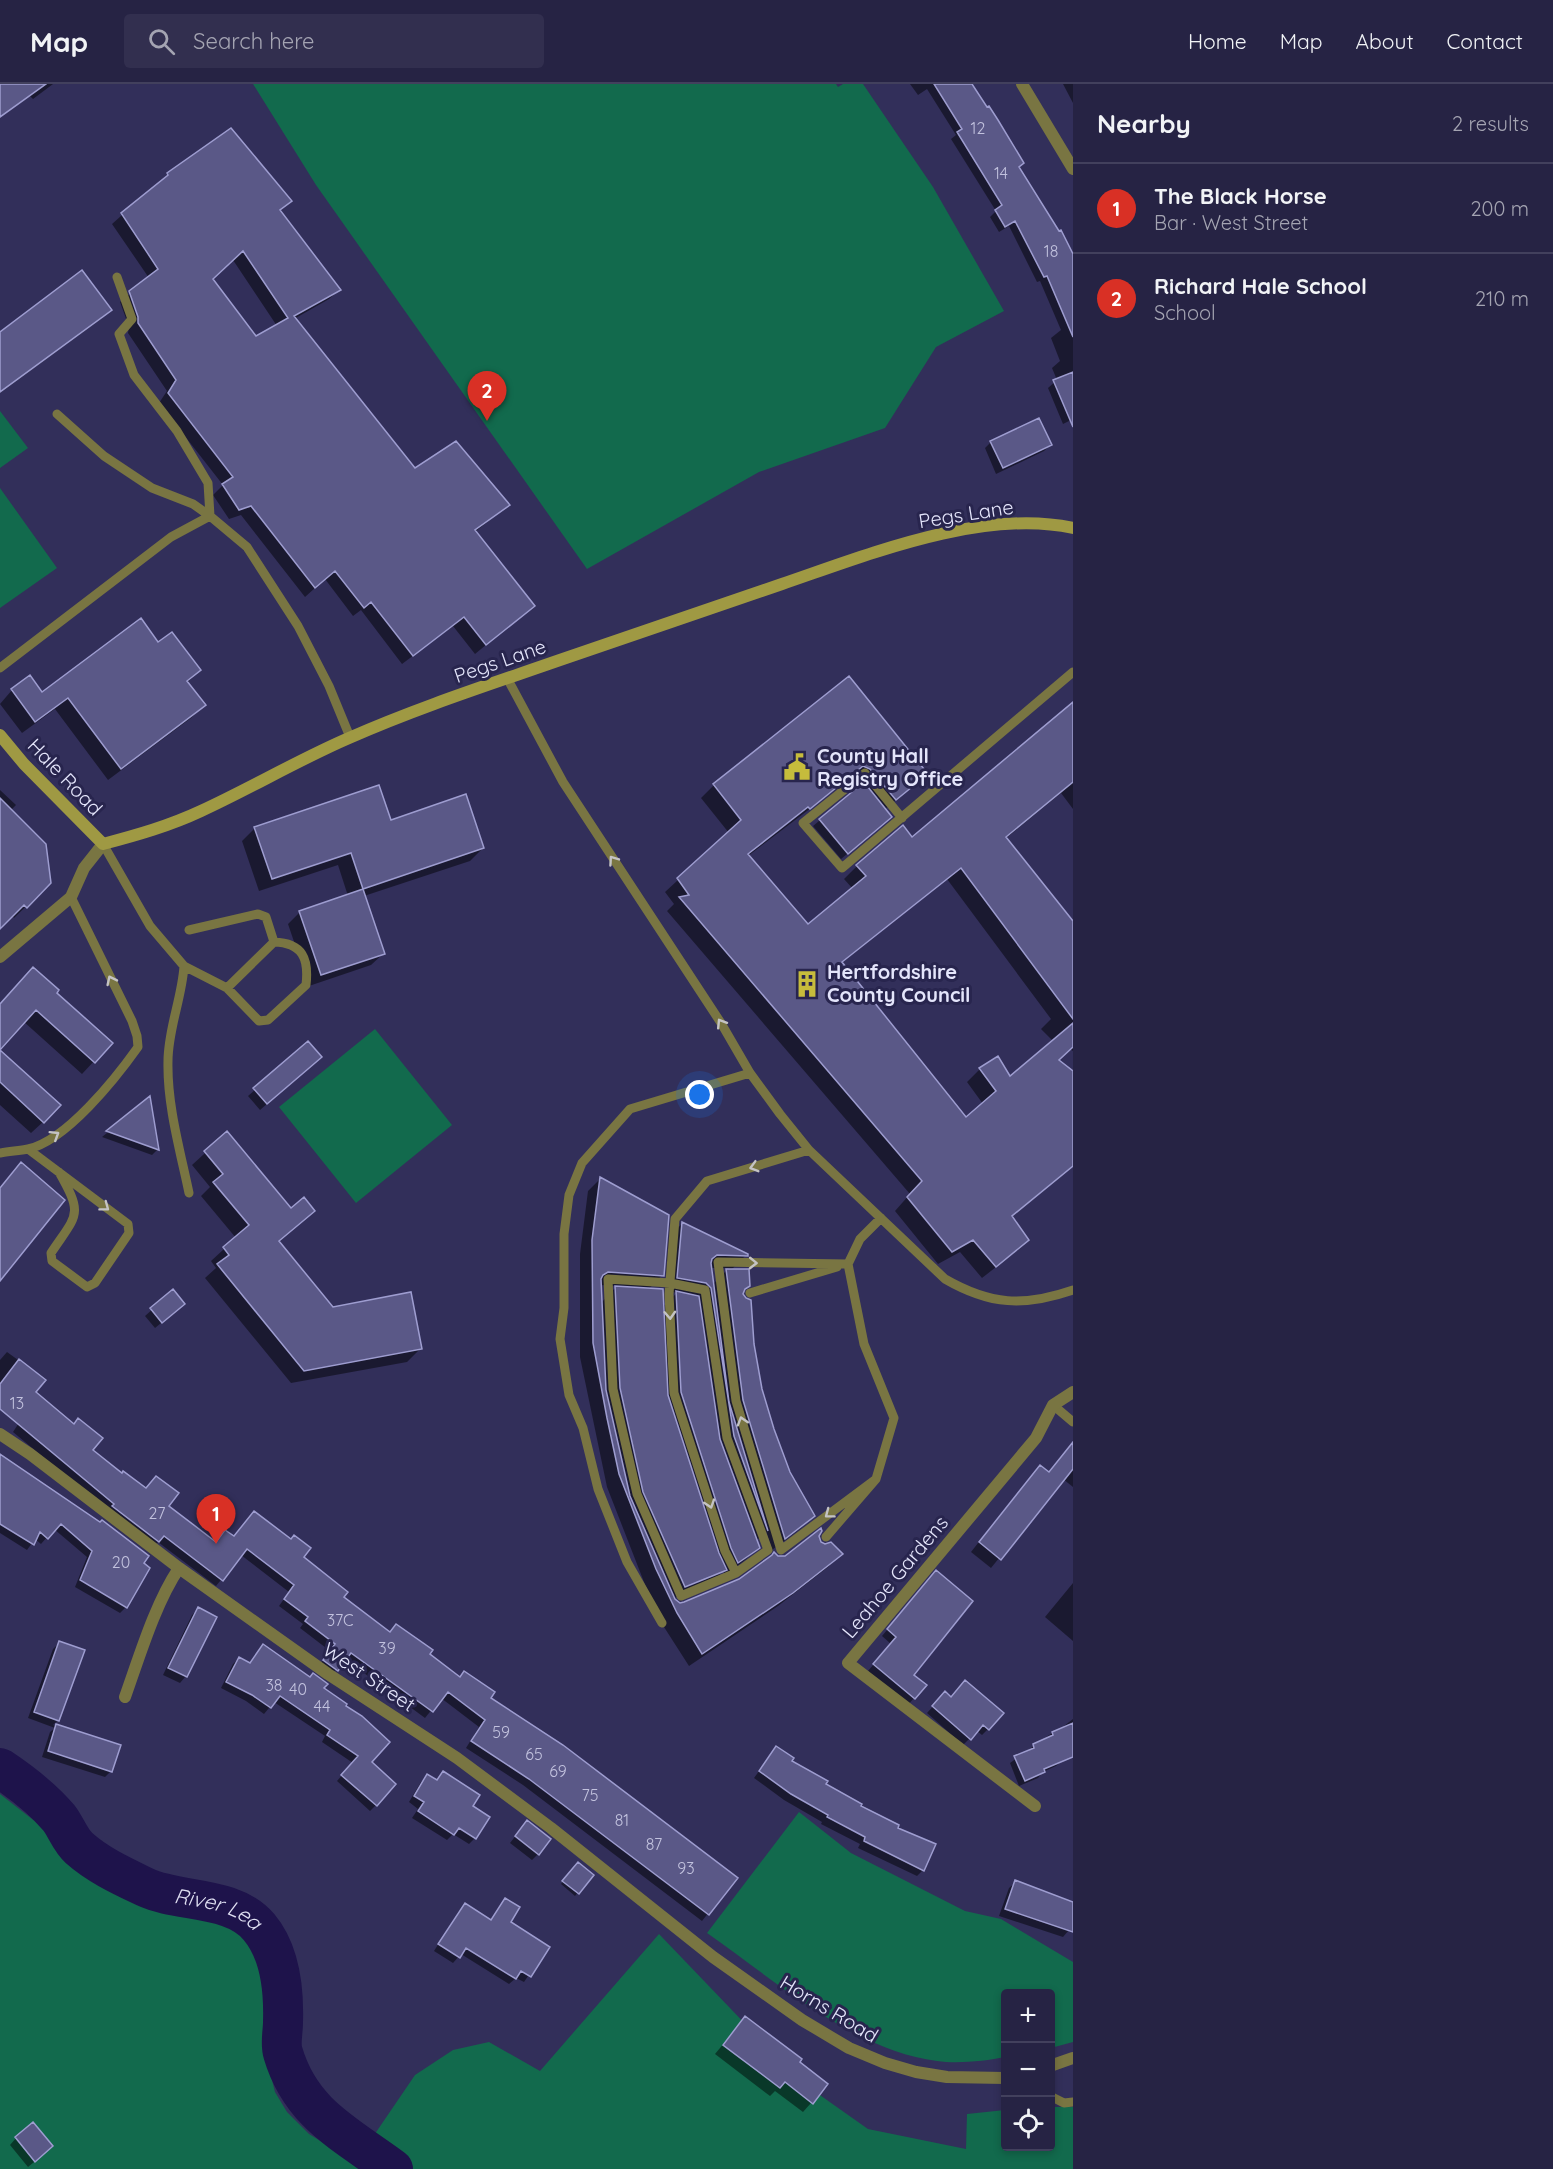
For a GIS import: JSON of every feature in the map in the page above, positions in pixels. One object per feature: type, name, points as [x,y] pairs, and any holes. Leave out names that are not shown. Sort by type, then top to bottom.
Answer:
[{"type":"main road","name":"Pegs Lane","points":[[103,844],[160,828],[202,811],[350,737],[507,678],[869,555],[930,538],[1003,525],[1054,524],[1073,528]]},
{"type":"main road","name":"Hale Road","points":[[0,735],[24,764],[103,844]]},
{"type":"street","points":[[1022,84],[1073,169]]},
{"type":"street","points":[[0,957],[70,897],[84,868],[103,844]]},
{"type":"street","name":"Leahoe Gardens","points":[[1035,1806],[848,1664],[1036,1438],[1053,1405],[1073,1392]]},
{"type":"street","name":"West Street","points":[[0,1434],[30,1454],[179,1568],[328,1674],[457,1758],[551,1828],[713,1957]]},
{"type":"street","points":[[124,1697],[163,1598],[179,1568]]},
{"type":"street","name":"Horns Road","points":[[713,1957],[802,2020],[849,2048],[885,2063],[916,2072],[947,2077],[1001,2078]]},
{"type":"street","points":[[1055,2064],[1073,2058]]},
{"type":"lane","points":[[117,277],[132,319],[119,334],[134,375],[177,431],[208,483],[210,516]]},
{"type":"lane","points":[[57,414],[104,456],[152,488],[193,504],[247,547],[298,626],[329,686],[350,737]]},
{"type":"lane","points":[[0,668],[171,537],[210,516]]},
{"type":"lane","points":[[902,818],[865,773],[803,823],[842,868],[902,818],[1073,672]]},
{"type":"lane","points":[[507,678],[563,783],[721,1023],[750,1073],[809,1150],[945,1279],[965,1290],[989,1299],[1013,1302],[1051,1298],[1073,1290]]},
{"type":"lane","points":[[103,844],[150,926],[184,966],[227,988],[259,1021],[268,1020],[306,985],[308,968],[302,953],[288,942],[274,942],[227,988]]},
{"type":"lane","points":[[0,1153],[28,1149],[62,1132],[116,1078],[138,1047],[132,1021],[70,897]]},
{"type":"lane","points":[[189,930],[258,914],[266,917],[274,942]]},
{"type":"lane","points":[[184,966],[183,985],[168,1059],[170,1095],[189,1193]]},
{"type":"lane","points":[[662,1623],[627,1562],[598,1489],[583,1428],[569,1395],[560,1339],[564,1308],[564,1234],[569,1195],[582,1163],[630,1109],[750,1073]]},
{"type":"lane","points":[[28,1149],[59,1172],[128,1224],[129,1233],[95,1283],[87,1287],[52,1261],[51,1253],[74,1219],[76,1209],[70,1191],[59,1172]]},
{"type":"lane","points":[[736,1573],[725,1551],[674,1393],[669,1294],[675,1219],[707,1181],[809,1150]]},
{"type":"lane","points":[[826,1537],[876,1479],[894,1418],[864,1344],[848,1264],[860,1239],[880,1218]]},
{"type":"lane","points":[[848,1264],[718,1262],[736,1401],[781,1550],[876,1479]]},
{"type":"lane","points":[[750,1293],[848,1264]]},
{"type":"lane","points":[[608,1279],[670,1283],[705,1290],[727,1438],[768,1550],[736,1573],[681,1596],[637,1494],[618,1412],[613,1389],[608,1279]]},
{"type":"lane","points":[[1053,1405],[1073,1422]]},
{"type":"lane","points":[[1052,2097],[1064,2103],[1073,2102]]},
{"type":"green space","points":[[253,84],[836,84],[838,87],[843,84],[863,84],[933,187],[1004,311],[936,347],[885,428],[759,472],[587,569],[316,185]]},
{"type":"green space","points":[[0,411],[28,448],[0,468]]},
{"type":"green space","points":[[0,488],[57,568],[0,608]]},
{"type":"green space","points":[[375,1029],[452,1125],[356,1203],[279,1107]]},
{"type":"green space","points":[[0,1794],[41,1826],[68,1859],[89,1878],[165,1910],[204,1916],[246,1935],[266,1976],[269,2008],[267,2046],[275,2092],[287,2112],[309,2134],[332,2148],[368,2144],[415,2075],[453,2050],[489,2042],[540,2071],[659,1934],[800,2081],[868,2129],[966,2149],[967,2114],[1001,2110],[1001,2151],[1055,2151],[1055,2107],[1073,2107],[1073,2169],[0,2169]]},
{"type":"green space","points":[[799,1812],[851,1853],[965,1911],[1001,1919],[1073,1962],[1073,2042],[1055,2047],[1055,1989],[1001,1989],[1001,2058],[953,2062],[906,2055],[876,2043],[816,2011],[707,1933]]},
{"type":"building","points":[[0,84],[46,84],[0,117]]},
{"type":"building","points":[[934,84],[972,84],[998,120],[1024,163],[1019,167],[1059,231],[1061,230],[1073,254],[1073,337],[1047,276],[1044,277],[1015,221],[1005,227],[995,210],[1002,205],[957,132],[962,129]]},
{"type":"building","points":[[231,128],[292,201],[280,210],[341,290],[294,316],[415,468],[456,441],[510,505],[475,530],[535,606],[486,645],[464,617],[413,656],[371,602],[364,608],[335,571],[315,588],[251,506],[239,510],[222,484],[233,477],[168,393],[176,380],[138,323],[129,291],[158,269],[121,213],[168,175],[167,173]],"holes":[[[243,251],[288,318],[256,336],[213,279]]]},
{"type":"building","points":[[82,270],[112,310],[0,392],[0,332]]},
{"type":"building","points":[[1073,372],[1073,427],[1053,380]]},
{"type":"building","points":[[1039,418],[1052,445],[1003,468],[990,441]]},
{"type":"building","points":[[141,618],[158,642],[172,632],[201,670],[187,681],[206,705],[121,769],[68,698],[35,722],[11,689],[30,675],[42,692]]},
{"type":"building","name":"Hertfordshire County Council","points":[[849,676],[928,774],[896,800],[870,769],[863,766],[810,809],[808,807],[748,854],[808,924],[866,876],[856,865],[903,825],[912,837],[1073,702],[1073,782],[1006,837],[1073,921],[1073,1019],[961,868],[842,962],[966,1117],[996,1091],[979,1068],[998,1056],[1010,1076],[1073,1023],[1073,1047],[1059,1060],[1073,1071],[1073,1166],[1012,1216],[1029,1240],[996,1267],[973,1240],[952,1252],[907,1197],[922,1181],[679,897],[689,895],[677,878],[741,820],[713,784]]},
{"type":"building","points":[[864,782],[892,817],[848,854],[819,819]]},
{"type":"building","points":[[379,785],[391,820],[466,794],[484,848],[363,889],[351,853],[272,879],[254,827]]},
{"type":"building","points":[[0,798],[46,844],[51,883],[27,908],[24,905],[0,929]]},
{"type":"building","points":[[363,889],[385,954],[321,975],[299,911]]},
{"type":"building","points":[[33,967],[59,990],[57,993],[113,1043],[95,1063],[36,1010],[0,1050],[0,1004]]},
{"type":"building","points":[[308,1041],[322,1057],[267,1104],[253,1088]]},
{"type":"building","points":[[0,1050],[61,1105],[44,1123],[0,1082]]},
{"type":"building","points":[[150,1096],[159,1150],[106,1131]]},
{"type":"building","points":[[227,1131],[291,1208],[304,1197],[315,1211],[279,1241],[333,1307],[411,1292],[422,1349],[304,1371],[217,1264],[229,1255],[223,1247],[249,1225],[213,1182],[223,1174],[204,1151]]},
{"type":"building","points":[[21,1162],[65,1200],[0,1281],[0,1188]]},
{"type":"building","points":[[600,1177],[669,1215],[664,1276],[608,1272],[601,1279],[606,1390],[630,1496],[675,1599],[680,1603],[684,1602],[739,1579],[774,1552],[778,1556],[785,1556],[821,1528],[819,1536],[821,1542],[825,1544],[831,1542],[843,1554],[793,1593],[702,1654],[677,1613],[656,1569],[619,1474],[607,1418],[593,1343],[592,1240]]},
{"type":"building","points":[[682,1222],[748,1254],[748,1256],[717,1255],[711,1263],[729,1402],[768,1531],[734,1436],[711,1288],[706,1283],[677,1278]]},
{"type":"building","points":[[726,1269],[749,1269],[750,1286],[743,1294],[751,1300],[754,1344],[762,1389],[790,1472],[815,1516],[785,1539],[743,1400]]},
{"type":"building","points":[[615,1286],[663,1289],[668,1395],[719,1553],[727,1570],[685,1587],[643,1492],[620,1388]]},
{"type":"building","points":[[173,1289],[185,1304],[162,1323],[150,1308]]},
{"type":"building","points":[[676,1291],[699,1296],[720,1439],[760,1548],[738,1563],[731,1548],[681,1392]]},
{"type":"building","points":[[19,1359],[46,1380],[36,1392],[74,1424],[78,1418],[103,1438],[93,1450],[146,1488],[156,1476],[179,1493],[169,1506],[216,1542],[225,1530],[234,1536],[254,1511],[291,1539],[294,1535],[311,1548],[304,1557],[348,1592],[344,1597],[390,1632],[396,1624],[433,1650],[430,1654],[460,1677],[464,1671],[495,1692],[491,1698],[563,1745],[738,1878],[709,1915],[529,1779],[471,1741],[485,1720],[448,1692],[433,1712],[351,1653],[338,1671],[323,1660],[335,1644],[305,1621],[308,1617],[284,1599],[294,1585],[247,1549],[223,1581],[164,1536],[159,1542],[112,1506],[114,1504],[0,1409],[0,1384]]},
{"type":"building","points":[[1073,1442],[1073,1469],[1001,1560],[979,1542],[1040,1465],[1049,1472]]},
{"type":"building","points":[[0,1454],[100,1522],[102,1520],[149,1556],[144,1563],[150,1568],[127,1608],[80,1580],[92,1551],[61,1524],[48,1539],[40,1532],[34,1545],[0,1524]]},
{"type":"building","points":[[936,1570],[973,1601],[914,1675],[927,1685],[915,1699],[873,1664],[896,1637],[887,1629]]},
{"type":"building","points":[[198,1607],[217,1617],[187,1677],[168,1668]]},
{"type":"building","points":[[59,1641],[85,1650],[59,1721],[34,1712]]},
{"type":"building","points":[[263,1644],[310,1677],[313,1673],[328,1684],[324,1688],[362,1716],[390,1742],[372,1762],[396,1784],[377,1806],[341,1775],[358,1756],[327,1735],[330,1730],[280,1696],[271,1708],[226,1682],[239,1657],[250,1663]]},
{"type":"building","points":[[965,1680],[1004,1713],[989,1730],[983,1725],[971,1740],[932,1706],[945,1691],[951,1697]]},
{"type":"building","points":[[1073,1723],[1073,1757],[1044,1769],[1045,1772],[1025,1781],[1014,1756],[1034,1748],[1033,1744]]},
{"type":"building","points":[[56,1724],[121,1745],[112,1772],[48,1751]]},
{"type":"building","points":[[776,1746],[794,1758],[792,1761],[828,1781],[826,1784],[862,1804],[861,1806],[899,1825],[898,1828],[936,1844],[924,1871],[864,1841],[865,1837],[827,1817],[828,1815],[791,1794],[759,1771]]},
{"type":"building","points":[[443,1771],[480,1795],[473,1806],[490,1817],[476,1839],[459,1828],[454,1835],[418,1811],[424,1802],[414,1796],[427,1774],[437,1780]]},
{"type":"building","points":[[527,1820],[551,1839],[539,1855],[515,1836]]},
{"type":"building","points":[[578,1862],[594,1875],[579,1894],[562,1881]]},
{"type":"building","points":[[1015,1880],[1073,1902],[1073,1932],[1005,1909]]},
{"type":"building","points":[[505,1898],[520,1907],[511,1922],[550,1947],[531,1977],[521,1971],[516,1979],[466,1948],[460,1958],[438,1944],[465,1903],[491,1920]]},
{"type":"building","points":[[745,2016],[802,2059],[800,2062],[828,2084],[813,2104],[785,2082],[780,2088],[723,2045]]},
{"type":"building","points":[[33,2122],[53,2146],[35,2162],[15,2137]]},
{"type":"waterway","name":"River Lea","points":[[0,1768],[46,1804],[59,1818],[76,1845],[102,1865],[159,1892],[220,1904],[248,1917],[259,1927],[272,1948],[279,1972],[283,2010],[282,2049],[291,2074],[301,2092],[327,2121],[393,2169]]},
{"type":"place","name":"Richard Hale School","points":[[487,421]]},
{"type":"place","name":"County Hall Registry Office","points":[[797,767]]},
{"type":"place","name":"Hertfordshire County Council","points":[[807,984]]},
{"type":"place","name":"The Black Horse","points":[[216,1544]]}]
